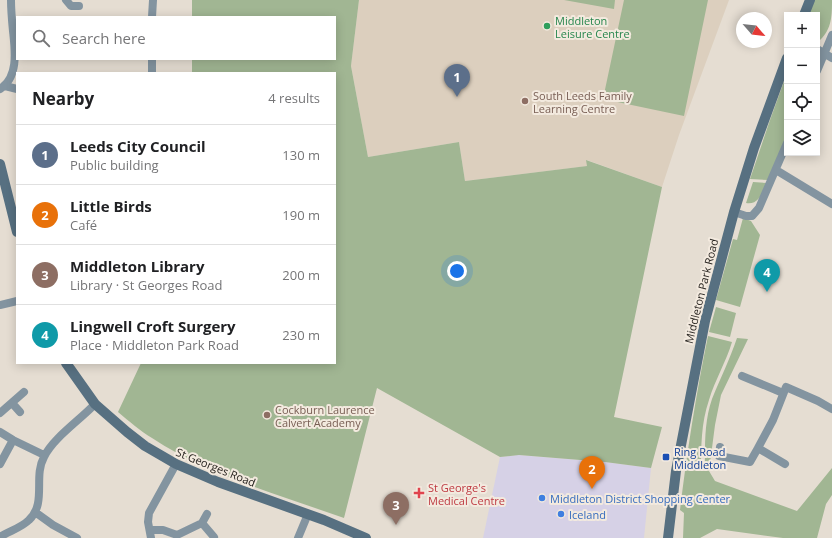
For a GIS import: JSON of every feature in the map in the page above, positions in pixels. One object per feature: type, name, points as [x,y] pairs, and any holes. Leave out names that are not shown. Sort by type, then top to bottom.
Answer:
[{"type":"street","points":[[2,88],[8,81],[15,62],[11,0]]},
{"type":"street","points":[[66,0],[71,6],[79,6]]},
{"type":"street","points":[[152,16],[153,0]]},
{"type":"street","points":[[805,12],[810,0]]},
{"type":"street","points":[[832,35],[821,51],[832,58]]},
{"type":"street","points":[[152,60],[152,72]]},
{"type":"street","name":"Middleton Park Road","points":[[668,538],[676,471],[705,320],[734,212],[754,148],[784,66]]},
{"type":"street","points":[[2,88],[16,89]]},
{"type":"street","points":[[734,212],[746,216],[752,216],[759,208],[784,150]]},
{"type":"street","points":[[0,164],[15,215]]},
{"type":"street","points":[[776,170],[832,204]]},
{"type":"street","points":[[0,305],[16,301]]},
{"type":"street","name":"St Georges Road","points":[[67,364],[95,404],[145,446],[176,464],[218,482],[308,514],[366,538]]},
{"type":"street","points":[[742,376],[783,393]]},
{"type":"street","points":[[720,447],[719,456],[750,462],[773,420],[786,387],[831,406]]},
{"type":"street","points":[[0,413],[24,392]]},
{"type":"street","points":[[12,403],[20,412]]},
{"type":"street","points":[[0,537],[30,520],[39,503],[38,476],[44,455],[51,445],[95,404]]},
{"type":"street","points":[[0,432],[44,455]]},
{"type":"street","points":[[0,464],[13,440]]},
{"type":"street","points":[[758,448],[786,464]]},
{"type":"street","points":[[176,464],[149,513],[148,522],[151,534],[163,530],[177,535],[202,523],[207,514]]},
{"type":"street","points":[[35,512],[66,535],[77,538]]},
{"type":"street","points":[[298,538],[308,514]]},
{"type":"street","points":[[202,523],[214,537]]},
{"type":"shaded area","name":"South Leeds Family Learning Centre","points":[[359,0],[729,0],[679,135],[662,187],[587,160],[588,166],[465,181],[459,142],[368,157],[351,66]]},
{"type":"shaded area","points":[[518,455],[605,462],[651,468],[644,538],[483,538],[500,457]]},
{"type":"green space","points":[[192,0],[359,0],[351,66],[368,157],[459,142],[465,181],[587,166],[586,160],[662,187],[614,417],[662,427],[651,468],[605,462],[519,455],[500,457],[377,388],[344,518],[245,484],[197,463],[148,435],[118,412],[141,364],[336,364],[336,72],[192,72],[192,60],[336,60],[336,16],[192,16]]},
{"type":"green space","points":[[564,0],[615,0],[614,9]]},
{"type":"green space","points":[[624,0],[708,0],[684,116],[603,99]]},
{"type":"green space","points":[[814,0],[832,0],[829,26],[824,36],[820,40],[820,12],[809,12]]},
{"type":"green space","points":[[784,81],[784,142],[768,180],[750,179]]},
{"type":"green space","points":[[753,182],[767,183],[760,198],[754,202],[746,203]]},
{"type":"green space","points":[[743,218],[751,221],[760,235],[740,307],[716,300],[733,239],[737,240]]},
{"type":"green space","points":[[716,307],[736,313],[730,337],[709,332]]},
{"type":"green space","points":[[708,336],[732,342],[711,393],[704,417],[701,471],[705,471],[706,426],[712,399],[737,338],[748,339],[721,395],[715,425],[709,471],[715,481],[797,511],[832,468],[832,495],[826,504],[817,538],[783,538],[717,529],[700,538],[683,538],[684,513],[680,510],[692,423]]},
{"type":"place","name":"Middleton Leisure Centre","points":[[547,26]]},
{"type":"place","name":"Leeds City Council","points":[[457,97]]},
{"type":"place","name":"South Leeds Family Learning Centre","points":[[525,101]]},
{"type":"place","name":"Lingwell Croft Surgery","points":[[767,292]]},
{"type":"place","name":"Cockburn Laurence Calvert Academy","points":[[267,415]]},
{"type":"place","name":"Ring Road Middleton","points":[[666,457]]},
{"type":"place","name":"Little Birds","points":[[592,489]]},
{"type":"place","name":"St George's Medical Centre","points":[[419,493]]},
{"type":"place","name":"Middleton District Shopping Center","points":[[542,498]]},
{"type":"place","name":"Iceland","points":[[561,514]]},
{"type":"place","name":"Middleton Library","points":[[396,525]]}]
